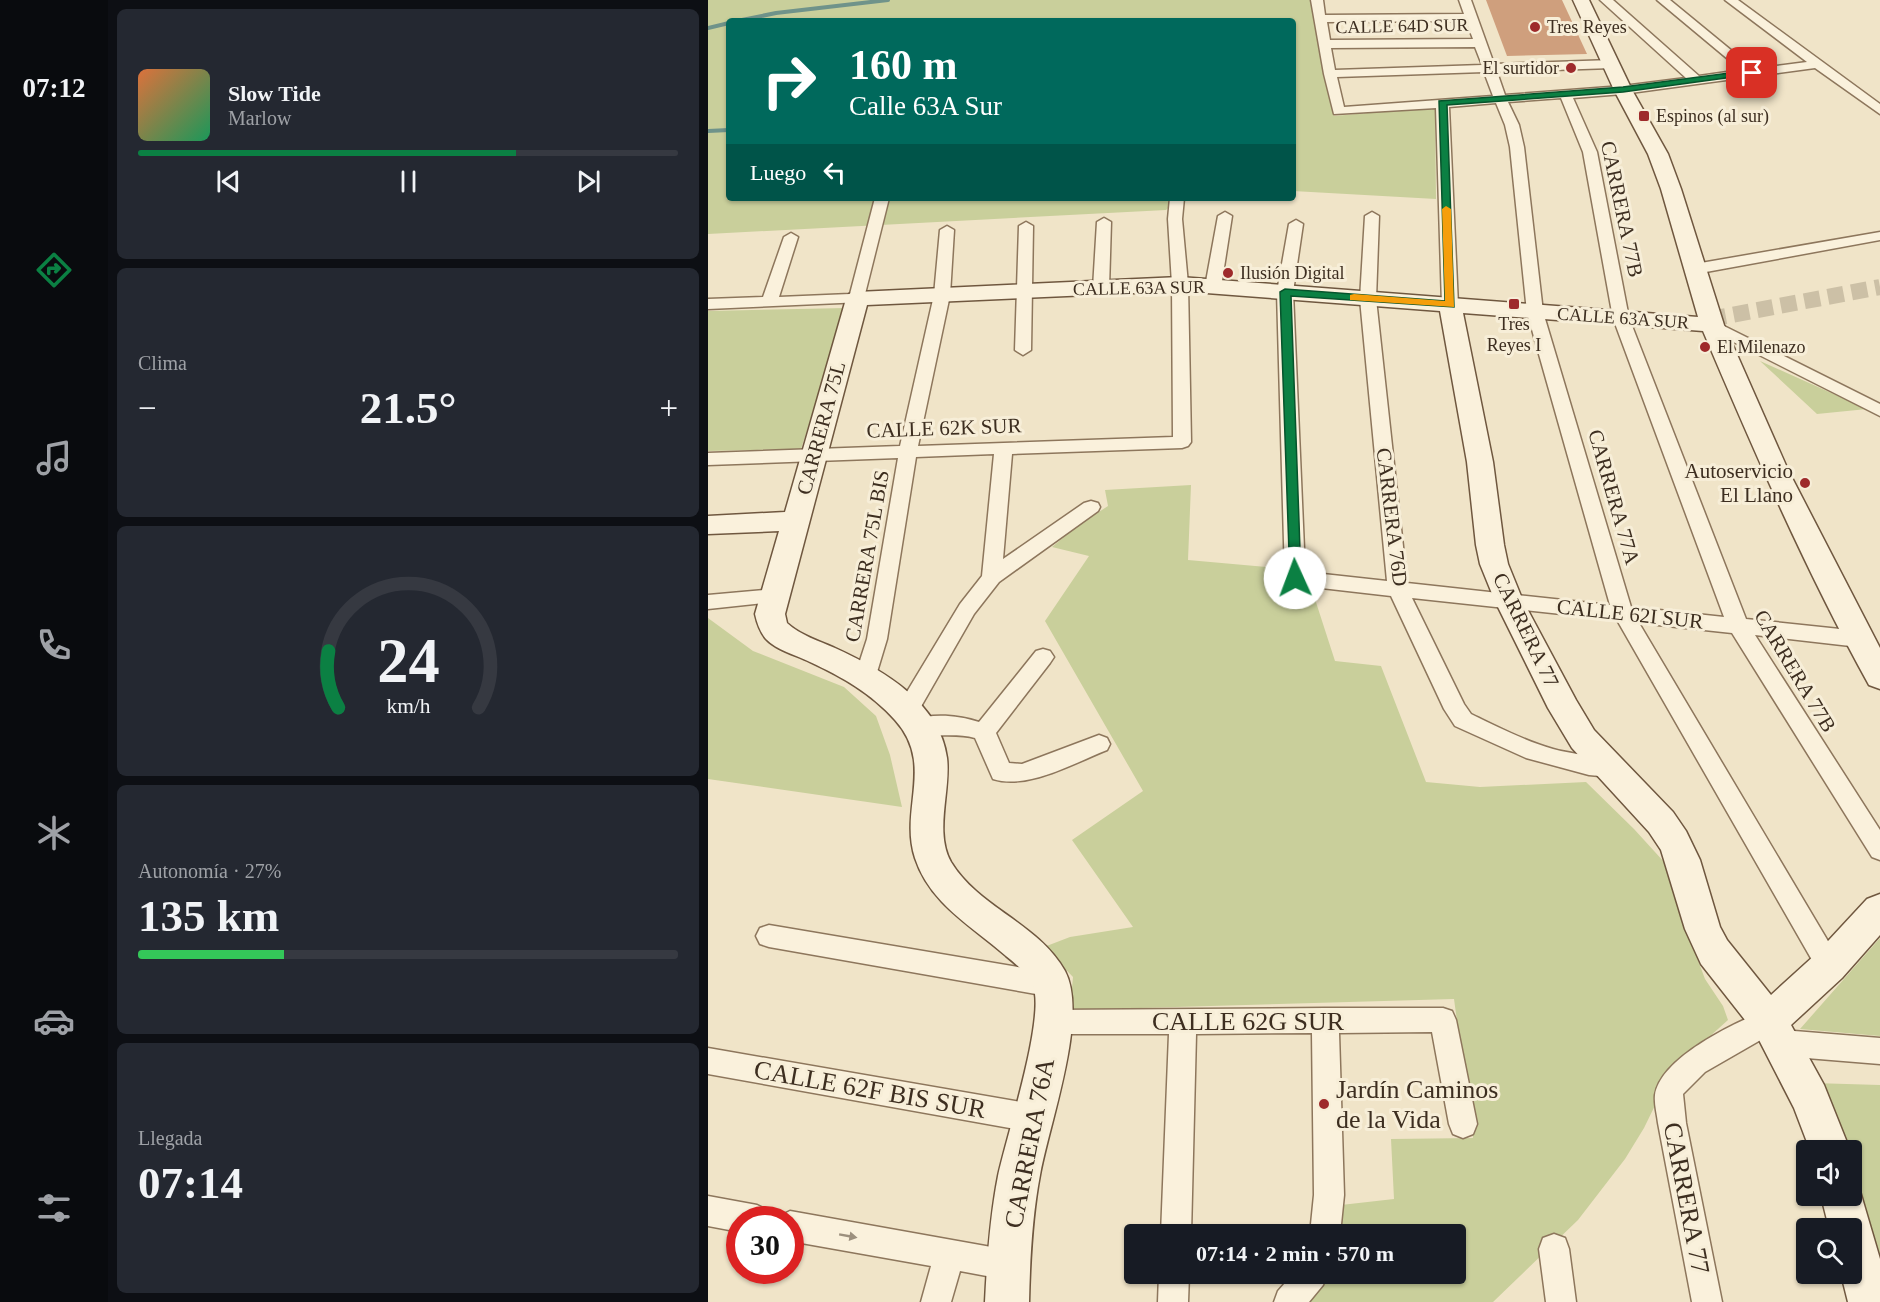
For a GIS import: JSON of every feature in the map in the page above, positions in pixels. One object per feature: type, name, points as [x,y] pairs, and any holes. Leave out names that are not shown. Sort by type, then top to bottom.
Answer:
[{"type":"street","points":[[1317,0],[1339,111],[1623,90],[1818,64]]},
{"type":"street","name":"CARRERA 77A","points":[[1465,0],[1500,99],[1512,124],[1517,147],[1535,312],[1623,613],[1829,966]]},
{"type":"street","points":[[1581,0],[1623,90],[1658,154],[1671,189],[1712,325],[1775,470],[1880,677]]},
{"type":"street","points":[[1606,0],[1696,80]]},
{"type":"street","points":[[1663,0],[1752,73]]},
{"type":"street","points":[[1731,0],[1880,110]]},
{"type":"street","points":[[1320,19],[1471,17]]},
{"type":"street","name":"CALLE 64D SUR","points":[[1325,44],[1481,43]]},
{"type":"street","points":[[1330,74],[1612,64]]},
{"type":"street","name":"CARRERA 77B","points":[[1565,94],[1590,152],[1621,318],[1738,626],[1880,850]]},
{"type":"street","name":"CARRERA 77","points":[[1442,103],[1450,305],[1480,462],[1494,564],[1509,601],[1564,708],[1583,739],[1660,822],[1674,841],[1683,860],[1703,929],[1714,952],[1776,1032],[1810,1099],[1826,1140]]},
{"type":"street","name":"CARRERA 75L","points":[[773,609],[881,201]]},
{"type":"street","points":[[1177,201],[1175,219],[1180,284]]},
{"type":"street","points":[[1213,286],[1225,216]]},
{"type":"street","name":"CARRERA 76D","points":[[1372,216],[1368,299],[1398,589],[1455,709],[1463,720],[1547,758],[1580,766],[1610,768]]},
{"type":"street","points":[[1101,288],[1104,222]]},
{"type":"street","points":[[1285,292],[1296,224]]},
{"type":"street","points":[[1023,350],[1026,226]]},
{"type":"street","name":"CARRERA 75L BIS","points":[[866,676],[877,639],[908,452],[942,295],[947,230]]},
{"type":"street","points":[[1695,269],[1880,236]]},
{"type":"street","points":[[769,302],[791,237]]},
{"type":"street","name":"CALLE 63A SUR","points":[[708,304],[1180,284],[1712,325]]},
{"type":"street","name":"CALLE 62K SUR","points":[[708,459],[1182,442],[1180,284]]},
{"type":"street","name":"CALLE 62I SUR","points":[[1285,292],[1295,578],[1859,639]]},
{"type":"street","points":[[1712,325],[1880,411]]},
{"type":"street","points":[[992,577],[1004,448]]},
{"type":"street","points":[[913,718],[967,609],[992,577],[1091,507]]},
{"type":"street","points":[[708,525],[796,521]]},
{"type":"street","points":[[708,602],[773,609],[781,635],[866,676],[913,718],[928,743],[933,765],[926,824],[934,864],[945,883],[978,914],[1028,953],[1053,1003]]},
{"type":"street","points":[[984,732],[1043,657]]},
{"type":"street","points":[[913,718],[968,726],[984,732],[1001,772],[1023,773],[1099,744]]},
{"type":"street","points":[[1880,910],[1829,966],[1776,1032],[1880,1051]]},
{"type":"street","name":"CALLE 62G SUR","points":[[769,936],[1053,1003],[1183,1021],[1443,1020],[1463,1124]]},
{"type":"street","name":"CARRERA 76A","points":[[1008,1283],[1020,1174],[1053,1003]]},
{"type":"street","points":[[1325,1020],[1329,1195],[1325,1224]]},
{"type":"street","points":[[1176,1224],[1183,1021]]},
{"type":"street","name":"CARRERA 77","points":[[1707,1302],[1672,1123],[1669,1094],[1675,1081],[1686,1069],[1776,1032]]},
{"type":"street","name":"CALLE 62F BIS SUR","points":[[708,1061],[1032,1118]]},
{"type":"street","points":[[708,1211],[726,1214]]},
{"type":"street","points":[[804,1228],[950,1254],[1008,1283]]},
{"type":"street","points":[[1554,1249],[1561,1302]]},
{"type":"street","points":[[936,1302],[950,1254]]},
{"type":"street","points":[[1862,1272],[1870,1302]]},
{"type":"street","points":[[1173,1302],[1174,1284]]},
{"type":"street","points":[[1289,1302],[1304,1284]]},
{"type":"green space","points":[[708,0],[1312,0],[1334,116],[1435,107],[1436,199],[1296,191],[1296,18],[726,18],[726,201],[1175,201],[1166,210],[708,234]]},
{"type":"green space","points":[[846,308],[801,449],[708,451],[708,311]]},
{"type":"green space","points":[[1760,361],[1867,409],[1817,414]]},
{"type":"green space","points":[[1191,485],[1188,560],[1277,568],[1277,591],[1313,593],[1335,661],[1381,666],[1426,782],[1480,787],[1586,782],[1665,863],[1681,901],[1690,939],[1705,979],[1723,1006],[1728,1020],[1688,1056],[1664,1087],[1644,1128],[1625,1159],[1578,1220],[1493,1302],[1309,1302],[1322,1284],[1466,1284],[1466,1224],[1342,1224],[1341,1205],[1394,1199],[1391,1139],[1473,1138],[1454,999],[1070,1010],[1073,977],[1044,947],[1070,937],[1133,927],[1072,840],[1143,791],[1045,621],[1089,556],[1052,547],[1076,527],[1108,506],[1105,490]]},
{"type":"green space","points":[[708,618],[753,651],[844,687],[876,716],[890,755],[902,807],[708,779]]},
{"type":"green space","points":[[1880,938],[1880,1036],[1800,1029]]},
{"type":"green space","points":[[1813,1083],[1880,1085],[1880,1292],[1862,1229],[1862,1218],[1859,1218],[1856,1206],[1862,1206],[1862,1140],[1838,1140]]},
{"type":"building","name":"Tres Reyes","points":[[1486,0],[1562,0],[1587,54],[1507,56]]},
{"type":"waterway","points":[[752,18],[888,0]]},
{"type":"waterway","points":[[708,28],[726,24]]},
{"type":"waterway","points":[[708,131],[726,130]]},
{"type":"tunnel","points":[[1710,319],[1880,287]]},
{"type":"slow traffic","points":[[1354,298],[1450,305],[1446,209]]},
{"type":"place","name":"Tres Reyes","points":[[1535,27]]},
{"type":"place","name":"El surtidor","points":[[1571,68]]},
{"type":"place","name":"Espinos (al sur)","points":[[1644,116]]},
{"type":"place","name":"Ilusión Digital","points":[[1228,273]]},
{"type":"place","name":"Tres Reyes I","points":[[1514,304]]},
{"type":"place","name":"El Milenazo","points":[[1705,347]]},
{"type":"place","name":"Autoservicio El Llano","points":[[1805,483]]},
{"type":"place","name":"Jardín Caminos de la Vida","points":[[1324,1104]]},
{"type":"route","points":[[1295,578],[1285,292],[1450,305],[1442,103],[1623,90],[1752,73]]}]
